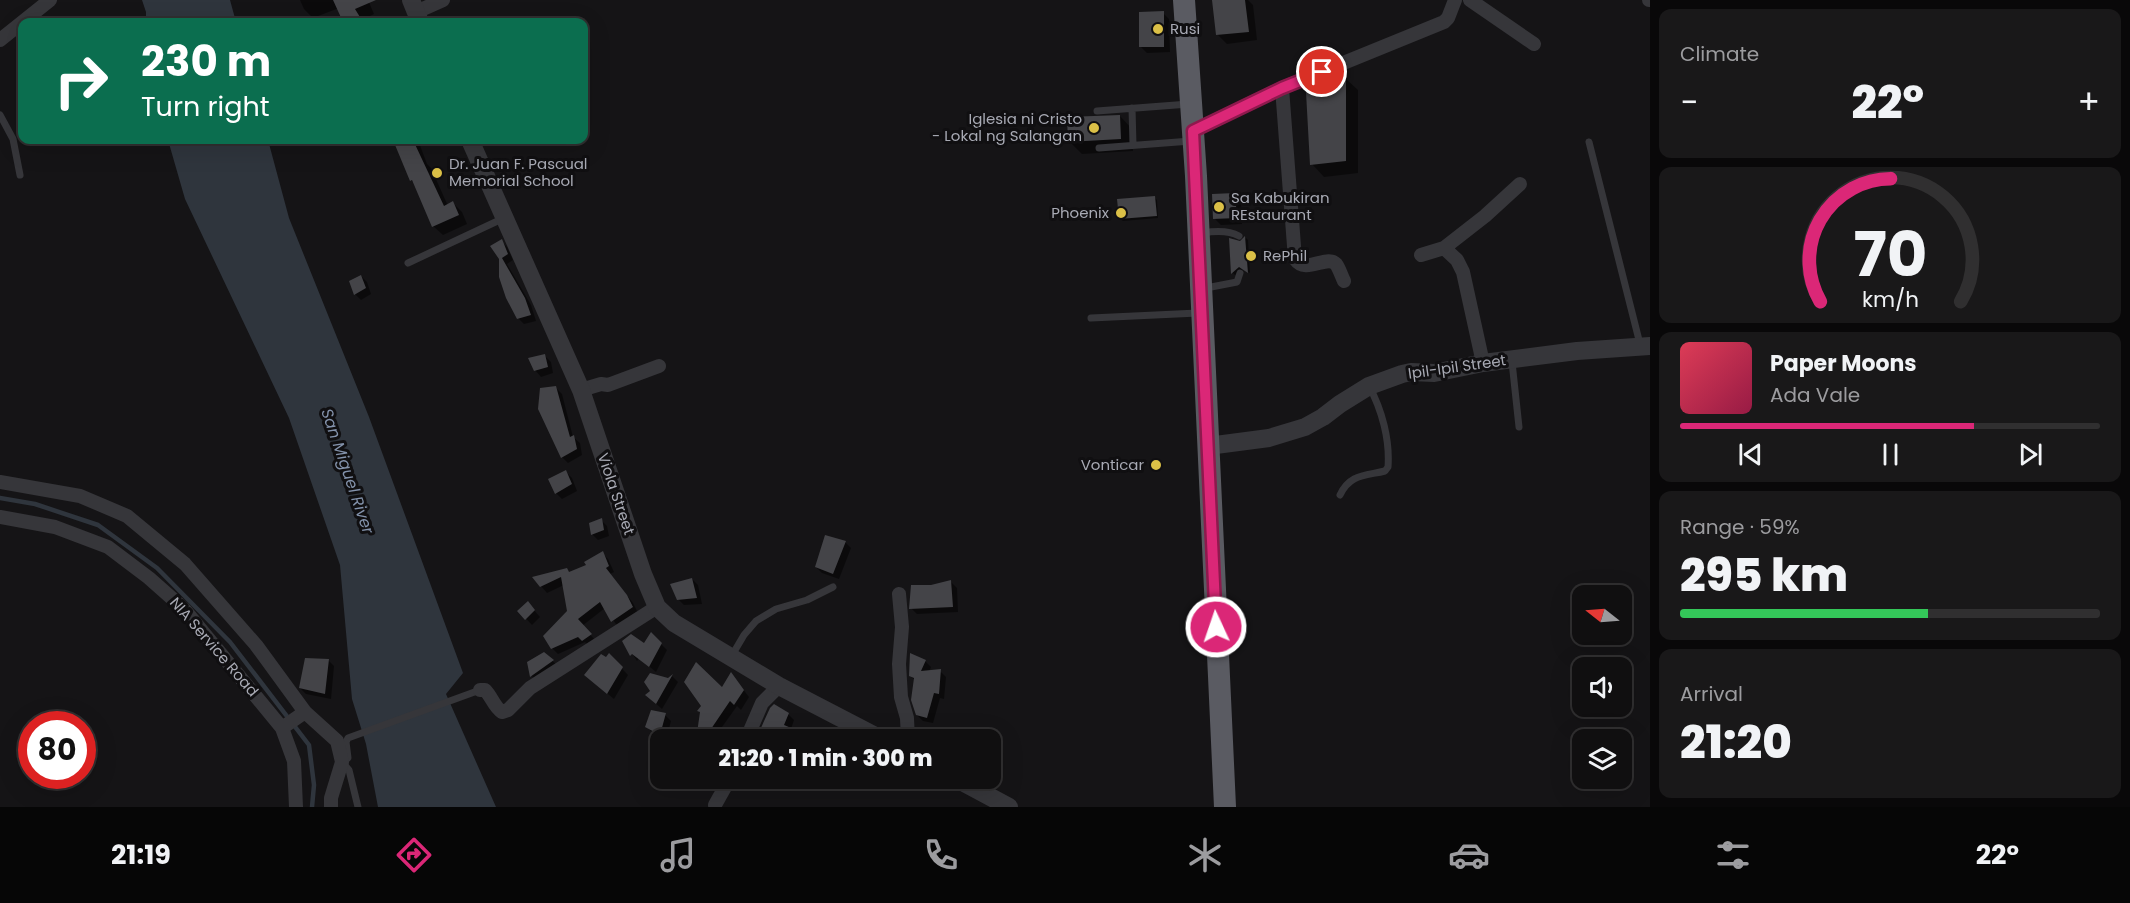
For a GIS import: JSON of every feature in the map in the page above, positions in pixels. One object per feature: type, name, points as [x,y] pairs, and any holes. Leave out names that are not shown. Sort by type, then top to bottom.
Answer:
[{"type":"highway","points":[[1184,0],[1198,233],[1225,807]]},
{"type":"street","points":[[28,18],[51,0]]},
{"type":"street","points":[[416,12],[443,0]]},
{"type":"street","points":[[1193,136],[1282,88],[1444,22],[1455,0]]},
{"type":"street","points":[[1470,0],[1534,44]]},
{"type":"street","points":[[0,40],[18,26]]},
{"type":"street","points":[[1282,88],[1295,259],[1298,264],[1305,266],[1331,261],[1336,263],[1344,281]]},
{"type":"street","name":"Viola Street","points":[[472,144],[581,390],[643,574],[657,607],[675,623],[779,686],[862,729]]},
{"type":"street","points":[[1421,255],[1444,248],[1485,216],[1520,184]]},
{"type":"street","points":[[1444,248],[1457,260],[1463,272],[1483,363]]},
{"type":"street","name":"Ipil-Ipil Street","points":[[1208,446],[1269,438],[1305,427],[1369,386],[1411,372],[1434,373],[1511,359],[1646,346]]},
{"type":"street","points":[[581,390],[601,384],[608,385],[659,366]]},
{"type":"street","points":[[0,482],[80,496],[127,516],[186,564],[256,645],[303,715],[337,741],[342,762],[331,798],[331,807]]},
{"type":"street","name":"NIA Service Road","points":[[0,517],[55,527],[108,547],[149,578],[184,609],[285,727],[294,761],[296,807]]},
{"type":"street","points":[[899,594],[902,627],[899,664],[901,698],[908,729]]},
{"type":"street","points":[[480,690],[485,690],[489,694],[497,709],[502,712],[508,710],[530,688],[657,607]]},
{"type":"street","points":[[751,729],[762,703],[779,686]]},
{"type":"street","points":[[285,727],[303,715]]},
{"type":"street","points":[[715,805],[724,789]]},
{"type":"street","points":[[975,789],[1005,806]]},
{"type":"lane","points":[[1097,111],[1191,104]]},
{"type":"lane","points":[[1132,108],[1133,145]]},
{"type":"lane","points":[[0,115],[13,139],[20,175]]},
{"type":"lane","points":[[1099,148],[1193,136]]},
{"type":"lane","points":[[1589,142],[1646,346]]},
{"type":"lane","points":[[408,262],[504,218]]},
{"type":"lane","points":[[1198,233],[1215,231],[1239,236]]},
{"type":"lane","points":[[1200,288],[1237,282],[1240,273]]},
{"type":"lane","points":[[1091,318],[1201,312]]},
{"type":"lane","points":[[1511,359],[1519,427]]},
{"type":"lane","points":[[1340,495],[1345,484],[1350,480],[1385,471],[1388,467],[1387,436],[1376,399],[1369,386]]},
{"type":"lane","points":[[731,657],[744,635],[756,621],[776,609],[807,600],[833,586]]},
{"type":"lane","points":[[358,807],[350,770],[342,762],[348,758],[346,742],[348,738],[480,690]]},
{"type":"water","points":[[142,0],[230,0],[235,18],[146,18]]},
{"type":"water","name":"San Miguel River","points":[[169,144],[269,144],[289,218],[369,417],[463,673],[446,694],[496,807],[378,807],[366,744],[352,699],[340,565],[289,418],[185,199]]},
{"type":"building","points":[[333,0],[376,0],[355,9],[361,18],[341,18]]},
{"type":"building","points":[[1212,0],[1245,0],[1249,32],[1216,35]]},
{"type":"building","points":[[1164,11],[1164,47],[1139,47],[1139,12]]},
{"type":"building","points":[[1346,76],[1346,161],[1310,165],[1306,92]]},
{"type":"building","name":"Iglesia ni Cristo - Lokal ng Salangan","points":[[1120,115],[1121,139],[1068,142],[1067,117]]},
{"type":"building","points":[[395,144],[415,144],[444,206],[453,201],[459,215],[432,227],[412,180],[410,181]]},
{"type":"building","points":[[1235,193],[1237,218],[1213,219],[1212,194]]},
{"type":"building","points":[[1155,196],[1157,216],[1119,219],[1117,199]]},
{"type":"building","points":[[1245,236],[1248,273],[1239,267],[1231,274],[1229,238],[1240,241]]},
{"type":"building","points":[[502,239],[508,254],[502,258],[525,298],[531,315],[517,319],[506,298],[499,277],[499,259],[490,246]]},
{"type":"building","points":[[361,275],[366,288],[354,295],[349,281]]},
{"type":"building","points":[[545,354],[548,367],[534,371],[528,358]]},
{"type":"building","points":[[556,386],[570,437],[574,435],[577,449],[561,458],[538,409],[540,388]]},
{"type":"building","points":[[566,470],[572,484],[555,494],[548,479]]},
{"type":"building","points":[[602,518],[604,530],[591,535],[589,523]]},
{"type":"building","points":[[825,535],[846,541],[833,574],[815,567]]},
{"type":"building","points":[[603,551],[609,566],[606,568],[627,595],[633,607],[611,622],[600,602],[578,619],[592,634],[582,641],[578,637],[551,649],[543,636],[567,611],[561,577],[540,587],[532,577],[567,568],[569,572],[586,565],[584,562]]},
{"type":"building","points":[[692,578],[697,598],[677,600],[670,584]]},
{"type":"building","points":[[951,580],[953,607],[909,609],[911,585],[931,585]]},
{"type":"building","points":[[528,601],[535,610],[525,620],[517,611]]},
{"type":"building","points":[[651,632],[662,643],[649,667],[632,654],[630,656],[622,641],[631,634],[644,643]]},
{"type":"building","points":[[544,652],[554,660],[530,677],[527,662]]},
{"type":"building","points":[[609,653],[623,667],[607,694],[584,675],[601,654],[606,657]]},
{"type":"building","points":[[910,653],[926,660],[921,671],[941,669],[939,694],[934,693],[927,718],[916,715],[911,700],[914,678],[909,676]]},
{"type":"building","points":[[305,658],[329,659],[325,694],[299,688]]},
{"type":"building","points":[[696,662],[722,687],[731,672],[744,690],[734,705],[730,701],[711,729],[698,729],[700,712],[697,711],[701,706],[684,682]]},
{"type":"building","points":[[650,673],[668,678],[673,674],[656,704],[645,695],[650,691],[644,682]]},
{"type":"building","points":[[774,704],[789,713],[784,725],[794,729],[760,729]]},
{"type":"building","points":[[651,710],[666,713],[662,729],[650,730],[645,727]]},
{"type":"waterway","points":[[0,498],[35,504],[98,525],[157,568],[230,642],[309,745],[314,785],[312,807]]},
{"type":"place","name":"Rusi","points":[[1158,29]]},
{"type":"place","name":"Iglesia ni Cristo - Lokal ng Salangan","points":[[1094,128]]},
{"type":"place","name":"Dr. Juan F. Pascual Memorial School","points":[[437,173]]},
{"type":"place","name":"Sa Kabukiran REstaurant","points":[[1219,207]]},
{"type":"place","name":"Phoenix","points":[[1121,213]]},
{"type":"place","name":"RePhil","points":[[1251,256]]},
{"type":"place","name":"Vonticar","points":[[1156,465]]},
{"type":"route","points":[[1216,627],[1193,131],[1282,88],[1322,72]]}]
